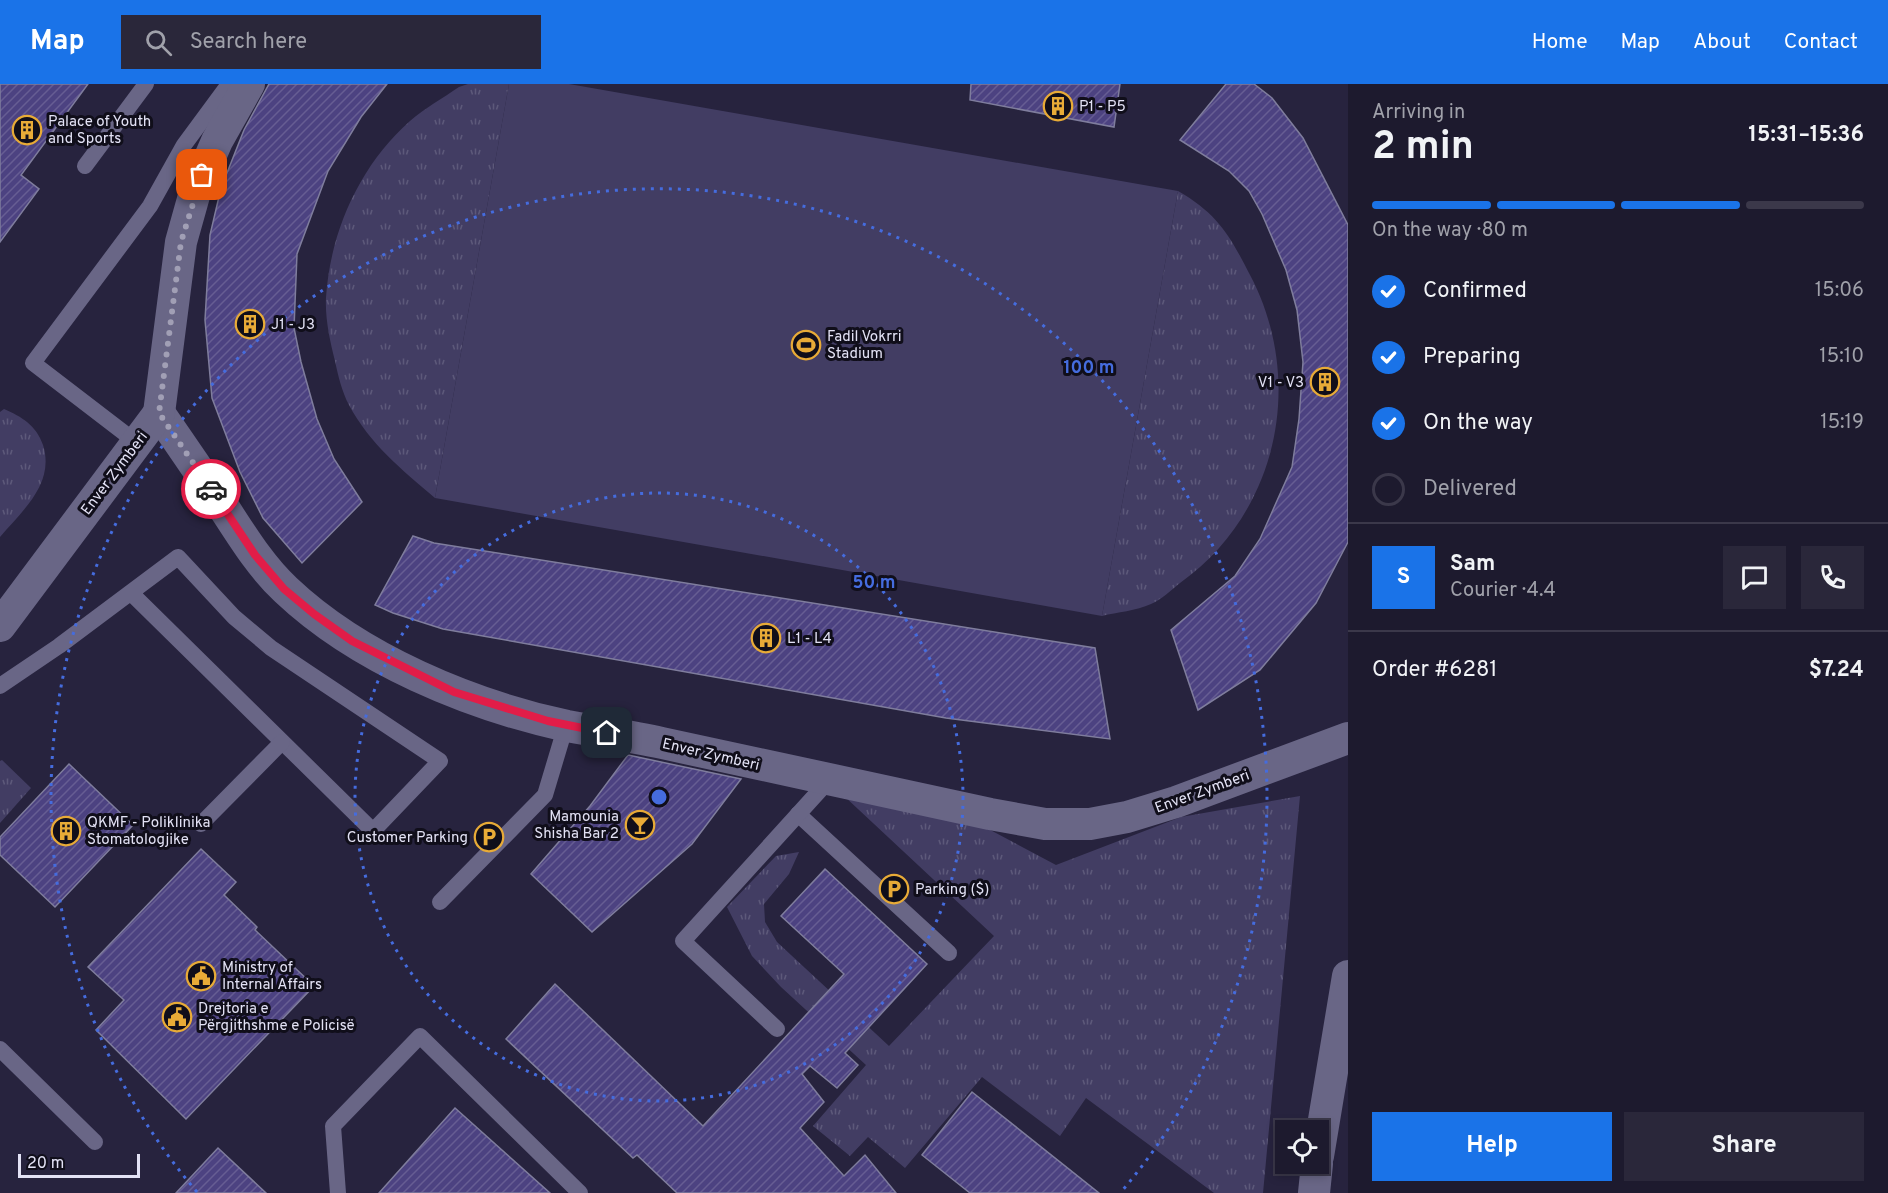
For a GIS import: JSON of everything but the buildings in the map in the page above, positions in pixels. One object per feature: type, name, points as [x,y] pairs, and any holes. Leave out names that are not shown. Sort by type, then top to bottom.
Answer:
[{"type":"street","points":[[159,413],[181,242],[195,192],[212,151],[249,84]]},
{"type":"street","name":"Enver Zymberi","points":[[0,626],[159,413],[255,555],[284,589],[352,641],[454,692],[510,711],[566,726],[648,740],[1045,824],[1090,824],[1128,817],[1176,802],[1348,738]]},
{"type":"street","points":[[1324,1120],[1348,976]]},
{"type":"street","points":[[1314,1193],[1316,1174]]},
{"type":"lane","points":[[85,166],[146,84]]},
{"type":"lane","points":[[136,442],[33,363],[150,206],[184,145],[229,84]]},
{"type":"lane","points":[[0,686],[59,646],[178,557],[234,617],[271,648],[440,761],[373,831],[131,593]]},
{"type":"lane","points":[[440,902],[545,795],[566,726]]},
{"type":"lane","points":[[201,824],[282,742]]},
{"type":"lane","points":[[777,1029],[683,941],[831,778]]},
{"type":"lane","points":[[798,814],[949,953]]},
{"type":"lane","points":[[338,1193],[333,1126],[420,1036],[580,1193]]},
{"type":"lane","points":[[0,1049],[95,1142]]},
{"type":"green space","points":[[468,84],[509,84],[435,498],[376,444],[349,405],[340,383],[331,346],[326,298],[329,273],[341,225],[351,201],[376,158],[416,116],[459,87]]},
{"type":"green space","name":"Fadil Vokrri Stadium","points":[[509,84],[569,84],[1178,191],[1102,616],[435,498]]},
{"type":"green space","points":[[1178,191],[1203,208],[1222,227],[1250,275],[1267,316],[1276,358],[1278,401],[1273,443],[1260,483],[1240,520],[1213,554],[1170,592],[1155,602],[1102,616]]},
{"type":"green space","points":[[4,409],[32,427],[40,438],[46,459],[45,472],[35,495],[0,537],[0,412]]},
{"type":"green space","points":[[2,760],[31,788],[0,823],[0,761]]},
{"type":"green space","points":[[843,795],[964,816],[1056,865],[1181,817],[1300,796],[1263,1193],[1214,1193],[1086,1098],[1060,1136],[982,1077],[905,1168],[868,1137],[850,1156],[813,1126],[866,1065],[781,987],[752,956],[727,907],[776,856],[799,852],[789,874],[764,904],[765,922],[777,942],[889,1046],[994,936]]},
{"type":"way so far","points":[[202,175],[181,242],[159,413],[211,489]]},
{"type":"place","name":"P1 - P5","points":[[1058,106]]},
{"type":"place","name":"Palace of Youth and Sports","points":[[27,130]]},
{"type":"place","name":"J1 - J3","points":[[250,324]]},
{"type":"place","name":"Fadil Vokrri Stadium","points":[[806,345]]},
{"type":"place","name":"V1 - V3","points":[[1325,382]]},
{"type":"place","name":"L1 - L4","points":[[766,638]]},
{"type":"place","name":"Mamounia Shisha Bar 2","points":[[640,825]]},
{"type":"place","name":"QKMF - Poliklinika Stomatologjike","points":[[66,831]]},
{"type":"place","name":"Customer Parking","points":[[489,837]]},
{"type":"place","name":"Parking ($)","points":[[894,889]]},
{"type":"place","name":"Ministry of Internal Affairs","points":[[201,976]]},
{"type":"place","name":"Drejtoria e Përgjithshme e Policisë","points":[[177,1017]]},
{"type":"route","points":[[211,489],[255,555],[284,589],[352,641],[454,692],[510,711],[566,726],[607,733]]}]
